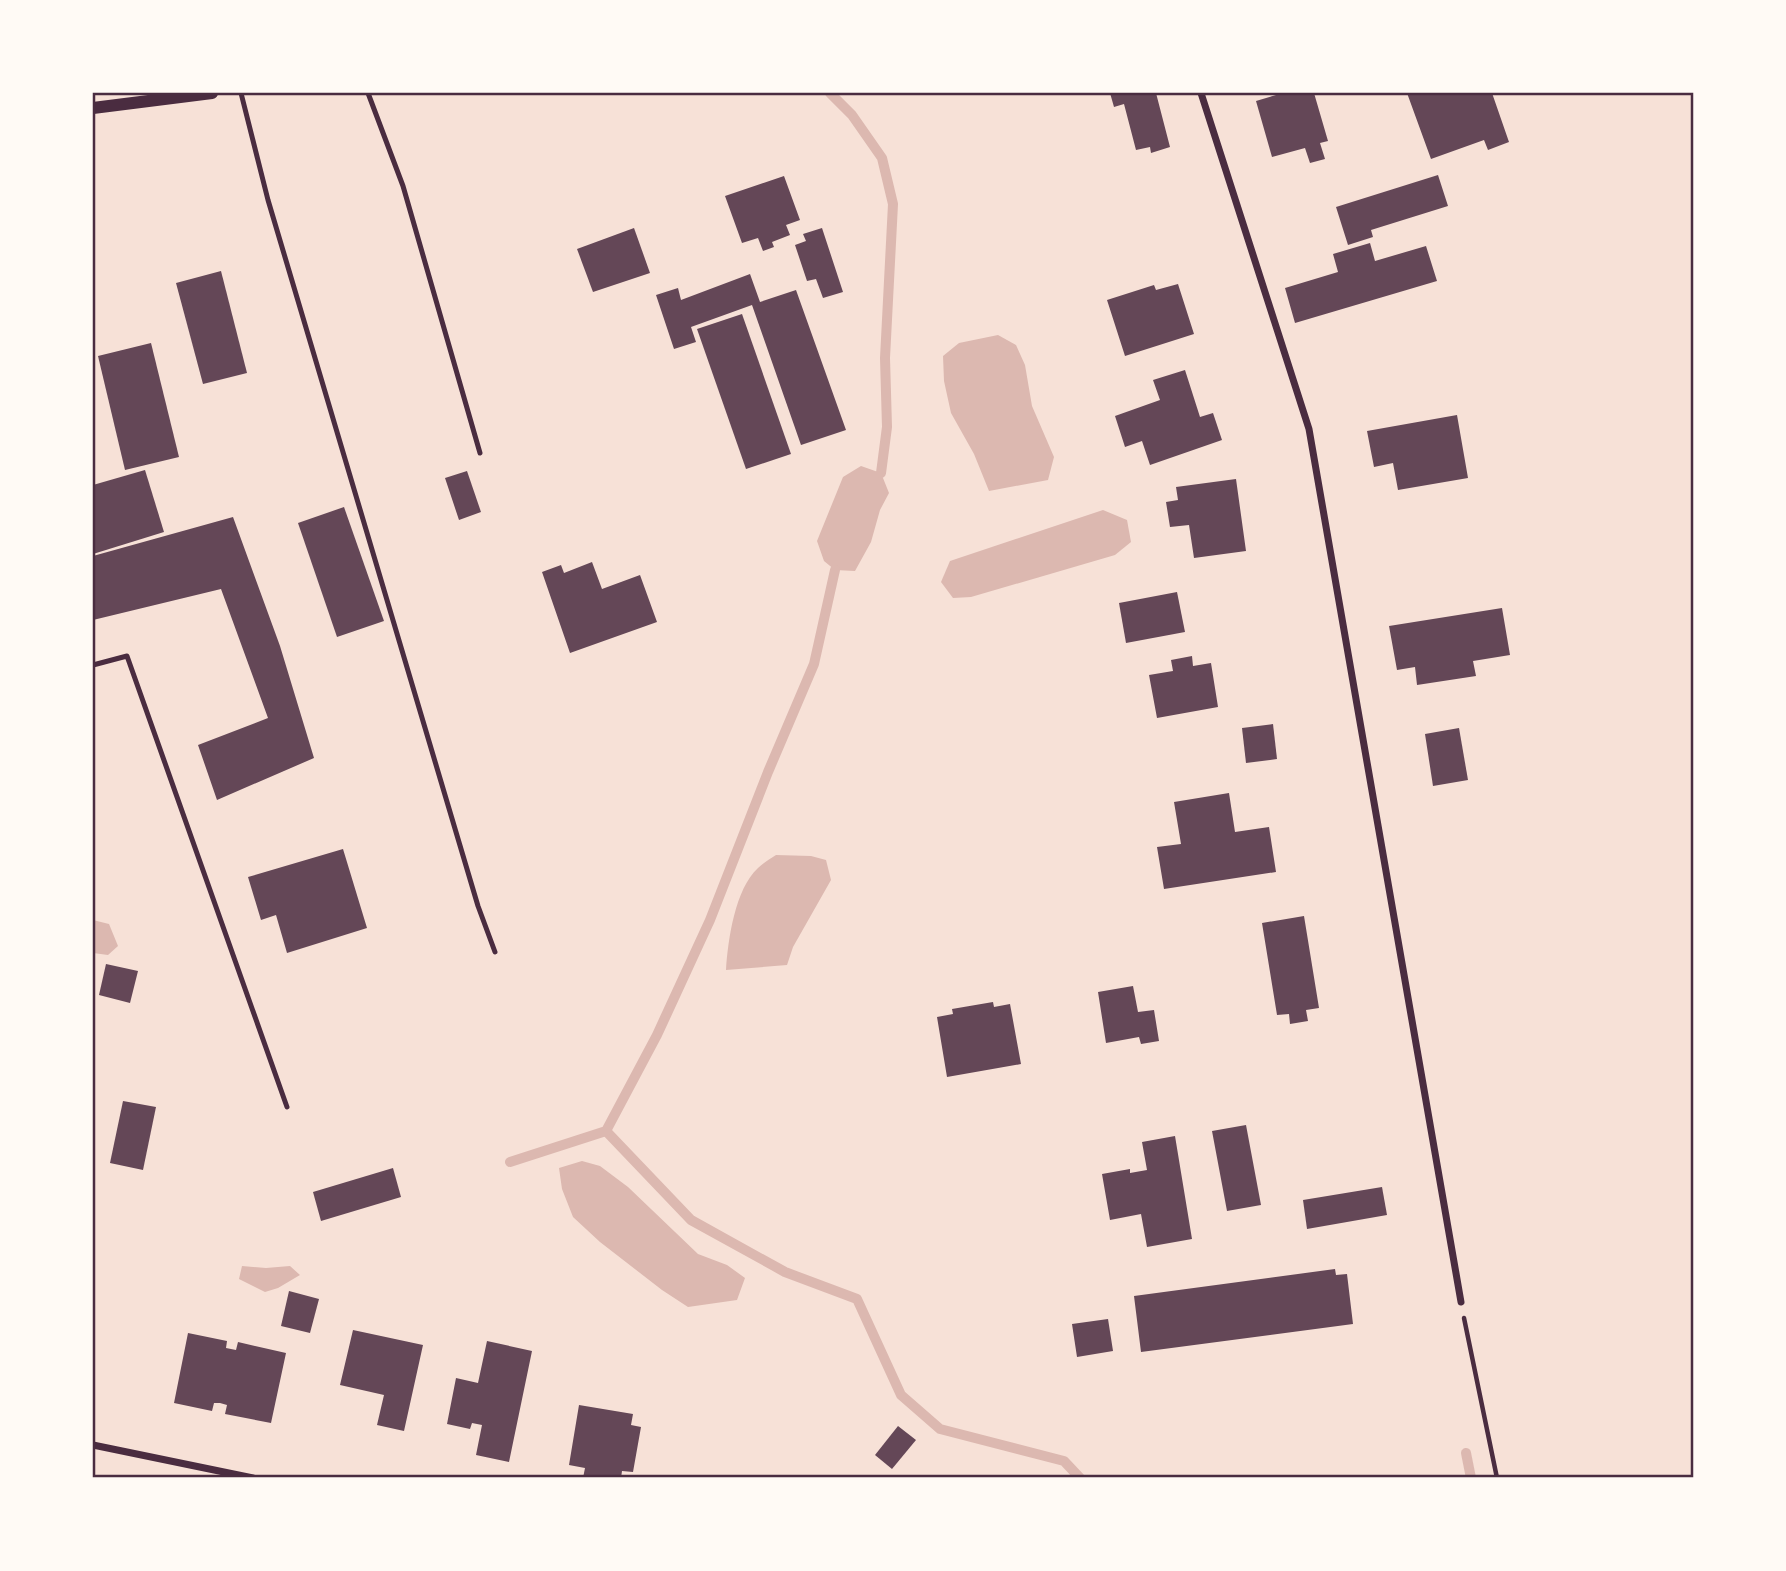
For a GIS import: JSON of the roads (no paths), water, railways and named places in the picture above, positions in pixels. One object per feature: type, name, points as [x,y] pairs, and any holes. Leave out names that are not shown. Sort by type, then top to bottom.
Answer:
[{"type":"street","points":[[93,108],[212,93]]},
{"type":"street","points":[[1201,93],[1309,429],[1461,1302]]},
{"type":"street","points":[[93,1445],[253,1478]]},
{"type":"lane","points":[[242,93],[268,200],[474,893],[495,952]]},
{"type":"lane","points":[[368,93],[403,186],[480,453]]},
{"type":"lane","points":[[93,665],[127,656],[287,1107]]},
{"type":"waterway","points":[[830,93],[852,115],[882,158],[893,204],[885,358],[887,427],[881,473]]},
{"type":"waterway","points":[[510,1162],[606,1131],[657,1035],[710,920],[814,664],[835,570]]},
{"type":"waterway","points":[[606,1131],[691,1220],[785,1272],[857,1299],[901,1395],[940,1429],[1064,1461],[1080,1478]]},
{"type":"waterway","points":[[1466,1453],[1471,1478]]}]
